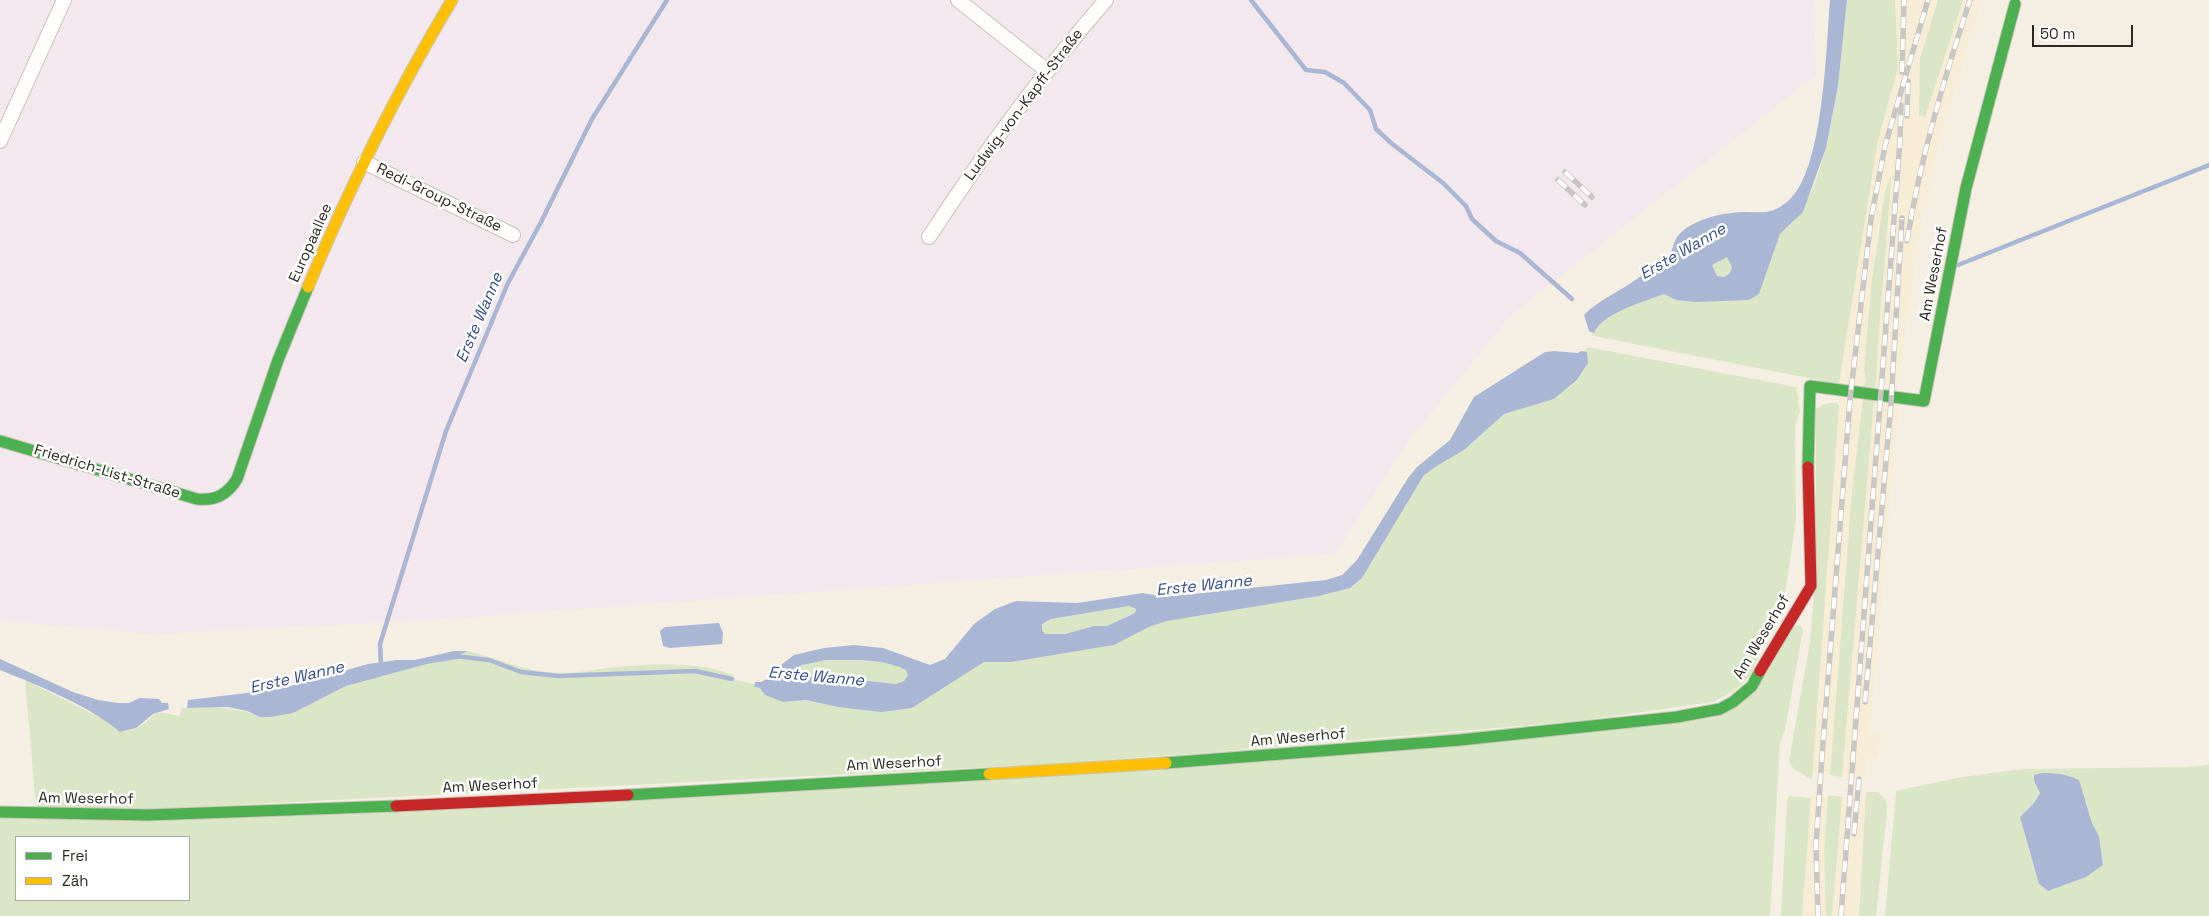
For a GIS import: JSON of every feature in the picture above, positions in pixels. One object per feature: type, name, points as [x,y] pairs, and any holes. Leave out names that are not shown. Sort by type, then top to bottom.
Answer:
[{"type":"street","points":[[0,141],[64,0]]},
{"type":"street","name":"Europaallee","points":[[214,500],[228,493],[237,479],[285,344],[322,252],[364,162],[452,0]]},
{"type":"street","points":[[958,0],[1046,70]]},
{"type":"street","name":"Ludwig-von-Kapff-Straße","points":[[930,237],[976,166],[1046,70],[1106,0]]},
{"type":"street","name":"Am Weserhof","points":[[0,812],[148,815],[370,807],[607,796],[1190,762],[1460,740],[1678,717],[1720,709],[1734,702],[1752,686],[1811,586],[1807,443],[1810,386],[1924,400],[1966,188],[2015,4]]},
{"type":"street","name":"Redi-Group-Straße","points":[[364,162],[513,235]]},
{"type":"street","name":"Friedrich-List-Straße","points":[[0,441],[197,499],[214,500]]},
{"type":"shaded area","points":[[0,0],[1814,0],[1816,75],[1510,316],[1410,439],[1335,554],[417,621],[154,634],[0,621]]},
{"type":"shaded area","points":[[1895,0],[1918,0],[1918,4],[1920,0],[1938,0],[1920,58],[1953,28],[1963,0],[1982,0],[1945,123],[1922,217],[1898,389],[1875,388],[1890,178],[1885,191],[1871,287],[1864,371],[1866,380],[1864,387],[1839,384],[1877,145],[1898,67]]},
{"type":"shaded area","points":[[1839,397],[1863,399],[1852,491],[1830,775],[1812,773]]},
{"type":"shaded area","points":[[1874,400],[1897,401],[1898,414],[1870,733],[1880,735],[1878,758],[1867,758],[1866,779],[1842,777]]},
{"type":"shaded area","points":[[1811,794],[1828,795],[1824,853],[1826,916],[1802,916]]},
{"type":"shaded area","points":[[1842,797],[1865,798],[1859,916],[1832,916]]},
{"type":"green space","points":[[1847,0],[1895,0],[1898,67],[1877,145],[1839,384],[1594,336],[1591,333],[1594,333],[1598,326],[1614,314],[1664,294],[1676,300],[1759,294],[1780,234],[1793,223],[1814,187],[1826,148],[1838,86]]},
{"type":"green space","points":[[1938,0],[1963,0],[1925,117],[1919,115],[1920,58]]},
{"type":"green space","points":[[1891,176],[1876,381],[1875,388],[1864,387],[1866,380],[1864,371],[1871,287],[1885,191]]},
{"type":"green space","points":[[1727,256],[1732,267],[1730,273],[1724,277],[1717,276],[1712,265]]},
{"type":"green space","points":[[1587,347],[1796,387],[1800,411],[1795,426],[1796,520],[1785,594],[1750,676],[1734,691],[1713,702],[1557,724],[1311,745],[1051,764],[153,809],[36,807],[25,680],[107,721],[120,732],[136,728],[157,713],[179,716],[182,708],[231,709],[260,717],[311,704],[346,686],[427,664],[458,659],[459,655],[468,651],[534,670],[557,673],[638,665],[671,664],[703,667],[733,675],[732,679],[754,684],[754,687],[760,688],[783,702],[806,700],[838,707],[912,708],[984,662],[1011,662],[1113,645],[1151,626],[1167,621],[1319,596],[1350,588],[1362,578],[1424,475],[1464,450],[1504,414],[1554,399],[1578,380],[1588,363],[1587,353],[1584,352]]},
{"type":"green space","points":[[1863,399],[1874,400],[1842,777],[1830,775],[1852,491]]},
{"type":"green space","points":[[1830,403],[1837,403],[1839,406],[1812,780],[1793,768],[1789,761],[1810,642],[1816,568],[1816,409]]},
{"type":"green space","points":[[1129,606],[1136,609],[1135,613],[1107,626],[1094,626],[1065,634],[1045,634],[1042,630],[1041,624],[1051,619]]},
{"type":"green space","points":[[1791,624],[1801,626],[1803,630],[1785,730],[1780,742],[1770,916],[0,916],[0,816],[715,794],[1732,708]]},
{"type":"green space","points":[[826,660],[878,662],[898,666],[907,670],[908,675],[904,681],[896,684],[831,677],[793,677],[791,672],[802,665]]},
{"type":"green space","points":[[2209,765],[2209,916],[1885,916],[1896,791],[1956,778],[2023,769],[2186,767]],"holes":[[[2034,781],[2086,802],[2092,823],[2099,836],[2103,865],[2086,877],[2048,891],[2039,884],[2020,817],[2034,803],[2040,792]]]},
{"type":"green space","points":[[1866,792],[1878,792],[1886,800],[1887,812],[1876,916],[1859,916]]},
{"type":"green space","points":[[1828,795],[1842,797],[1832,916],[1826,916],[1824,853]]},
{"type":"green space","points":[[1789,796],[1811,798],[1802,916],[1781,916],[1787,801]]},
{"type":"water","points":[[1830,0],[1847,0],[1838,86],[1826,148],[1803,212],[1780,234],[1759,294],[1749,300],[1695,302],[1676,300],[1664,294],[1614,314],[1598,326],[1594,333],[1589,331],[1584,315],[1641,276],[1658,261],[1670,255],[1677,237],[1690,226],[1707,218],[1726,214],[1772,211],[1788,201],[1800,186],[1809,163],[1821,106]],"holes":[[[1727,257],[1732,267],[1730,273],[1724,277],[1717,276],[1712,265]]]},
{"type":"water","points":[[1545,352],[1587,352],[1588,363],[1577,380],[1554,399],[1504,414],[1464,450],[1424,475],[1362,578],[1350,588],[1319,596],[1167,621],[1151,626],[1114,645],[1011,662],[984,662],[912,708],[881,712],[838,707],[806,700],[783,702],[765,695],[760,688],[754,687],[755,682],[767,679],[777,668],[794,655],[824,648],[854,645],[883,648],[930,665],[945,659],[974,624],[995,609],[1016,601],[1077,603],[1143,593],[1164,597],[1326,580],[1342,575],[1357,560],[1408,478],[1417,467],[1450,440],[1474,397]],"holes":[[[1129,606],[1136,609],[1135,613],[1107,626],[1094,626],[1065,634],[1045,634],[1042,630],[1042,624],[1051,619]],[[826,660],[867,660],[887,663],[906,670],[908,675],[904,681],[896,684],[831,677],[793,677],[792,672],[802,665]]]},
{"type":"water","points":[[719,623],[723,633],[722,644],[670,648],[663,646],[660,631],[665,627]]},
{"type":"water","points":[[454,651],[468,651],[459,655],[458,659],[427,664],[346,686],[293,713],[260,717],[247,711],[228,707],[187,708],[188,700],[280,689],[368,664],[397,660],[415,660]]},
{"type":"water","points":[[0,659],[73,692],[98,700],[129,703],[140,698],[159,699],[162,703],[168,703],[169,709],[153,714],[136,728],[120,732],[108,722],[79,705],[0,670]]},
{"type":"water","points":[[2042,773],[2061,774],[2079,780],[2092,823],[2099,836],[2103,865],[2086,877],[2048,891],[2039,884],[2020,817],[2034,803],[2040,793],[2034,781],[2034,775]]},
{"type":"waterway","name":"Erste Wanne","points":[[381,666],[380,644],[446,431],[508,283],[541,222],[592,119],[667,0]]},
{"type":"waterway","points":[[1251,0],[1306,70],[1325,72],[1344,83],[1370,110],[1376,129],[1443,183],[1466,206],[1472,219],[1496,241],[1520,253],[1572,299]]},
{"type":"waterway","points":[[1958,265],[2209,165]]},
{"type":"waterway","name":"Erste Wanne","points":[[455,656],[489,660],[521,672],[558,676],[695,671],[732,679]]},
{"type":"railway","points":[[1902,72],[1904,0]]},
{"type":"railway","points":[[1818,916],[1816,845],[1822,756],[1850,399],[1871,219],[1885,146],[1928,0]]},
{"type":"railway","points":[[1907,241],[1912,210],[1934,119],[1970,0]]},
{"type":"railway","points":[[1907,116],[1908,81]]},
{"type":"railway","points":[[1841,916],[1900,141],[1901,105]]},
{"type":"railway","points":[[1565,172],[1592,197]]},
{"type":"railway","points":[[1558,180],[1585,205]]},
{"type":"railway","points":[[1865,702],[1891,403],[1902,218]]},
{"type":"railway","points":[[1854,834],[1859,779]]},
{"type":"traffic: fast","points":[[1808,467],[1810,386],[1924,401],[1966,188],[2015,4]]},
{"type":"traffic: fast","points":[[0,441],[197,499],[209,499],[220,496],[237,479],[278,360],[308,287]]},
{"type":"traffic: fast","points":[[1166,763],[1460,740],[1677,717],[1720,709],[1733,702],[1752,686],[1760,671]]},
{"type":"traffic: fast","points":[[628,795],[989,774]]},
{"type":"traffic: fast","points":[[0,812],[148,815],[396,806]]},
{"type":"traffic: slow","points":[[308,287],[340,213],[375,141],[412,70],[452,0]]},
{"type":"traffic: slow","points":[[989,774],[1166,763]]},
{"type":"traffic: jam","points":[[1760,671],[1811,586],[1808,467]]},
{"type":"traffic: jam","points":[[396,806],[628,795]]}]
